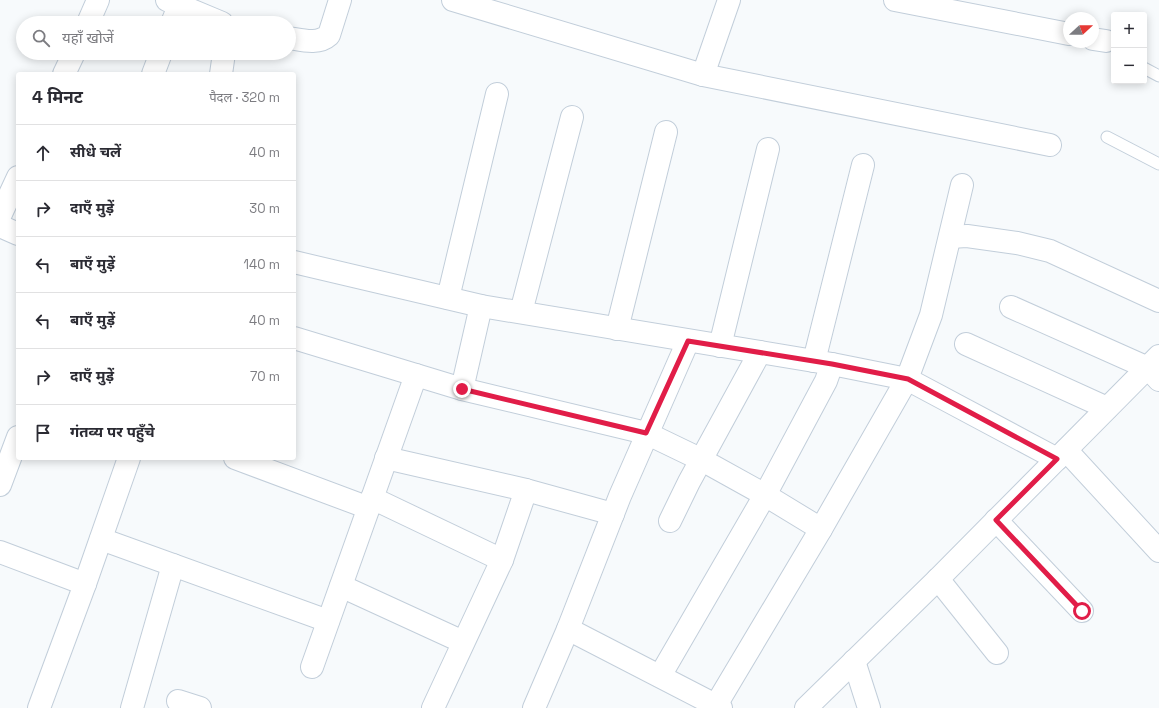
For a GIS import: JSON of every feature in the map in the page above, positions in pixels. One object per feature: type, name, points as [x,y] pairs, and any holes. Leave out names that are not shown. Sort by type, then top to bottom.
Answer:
[{"type":"street","points":[[91,16],[98,0]]},
{"type":"street","points":[[296,39],[312,41],[325,39],[329,35],[340,0]]},
{"type":"street","points":[[453,0],[703,75],[1050,145]]},
{"type":"street","points":[[703,75],[729,0]]},
{"type":"street","points":[[895,0],[1063,33]]},
{"type":"street","points":[[173,10],[196,16]]},
{"type":"street","points":[[65,72],[71,60]]},
{"type":"street","points":[[155,72],[159,60]]},
{"type":"street","points":[[221,72],[223,60]]},
{"type":"street","points":[[448,298],[497,94]]},
{"type":"street","points":[[521,312],[572,117]]},
{"type":"street","points":[[618,329],[666,132]]},
{"type":"street","points":[[720,346],[768,149]]},
{"type":"street","points":[[660,676],[765,495],[826,381],[823,362],[863,165]]},
{"type":"street","points":[[0,216],[16,180]]},
{"type":"street","points":[[568,629],[718,706],[908,379],[931,315],[962,186]]},
{"type":"street","points":[[0,226],[16,233]]},
{"type":"street","points":[[950,237],[967,236],[1017,243],[1050,251],[1159,301]]},
{"type":"street","points":[[296,262],[481,306],[823,362],[908,379],[1061,454],[1159,551]]},
{"type":"street","points":[[462,389],[481,306]]},
{"type":"street","points":[[806,708],[938,579],[1107,408],[1155,368],[1011,307]]},
{"type":"street","points":[[296,339],[462,389],[646,433],[702,460],[765,495],[821,529]]},
{"type":"street","points":[[534,708],[568,629],[612,514],[646,433],[688,341]]},
{"type":"street","points":[[966,344],[1107,408]]},
{"type":"street","points":[[670,521],[689,482],[760,352]]},
{"type":"street","points":[[312,667],[416,375]]},
{"type":"street","points":[[0,485],[16,442]]},
{"type":"street","points":[[386,458],[526,490],[612,514]]},
{"type":"street","points":[[38,708],[85,584],[129,460]]},
{"type":"street","points":[[241,460],[371,503],[502,560]]},
{"type":"street","points":[[433,708],[502,560],[526,490]]},
{"type":"street","points":[[996,520],[1082,611]]},
{"type":"street","points":[[101,539],[328,621]]},
{"type":"street","points":[[0,552],[85,584]]},
{"type":"street","points":[[132,708],[173,564]]},
{"type":"street","points":[[938,579],[997,653]]},
{"type":"street","points":[[341,586],[463,642]]},
{"type":"street","points":[[854,661],[869,708]]},
{"type":"street","points":[[178,701],[200,708]]},
{"type":"lane","points":[[1147,70],[1159,76]]},
{"type":"lane","points":[[1107,137],[1159,164]]},
{"type":"route","points":[[462,389],[646,433],[688,341],[832,364],[908,379],[1057,459],[996,520],[1082,611]]}]
